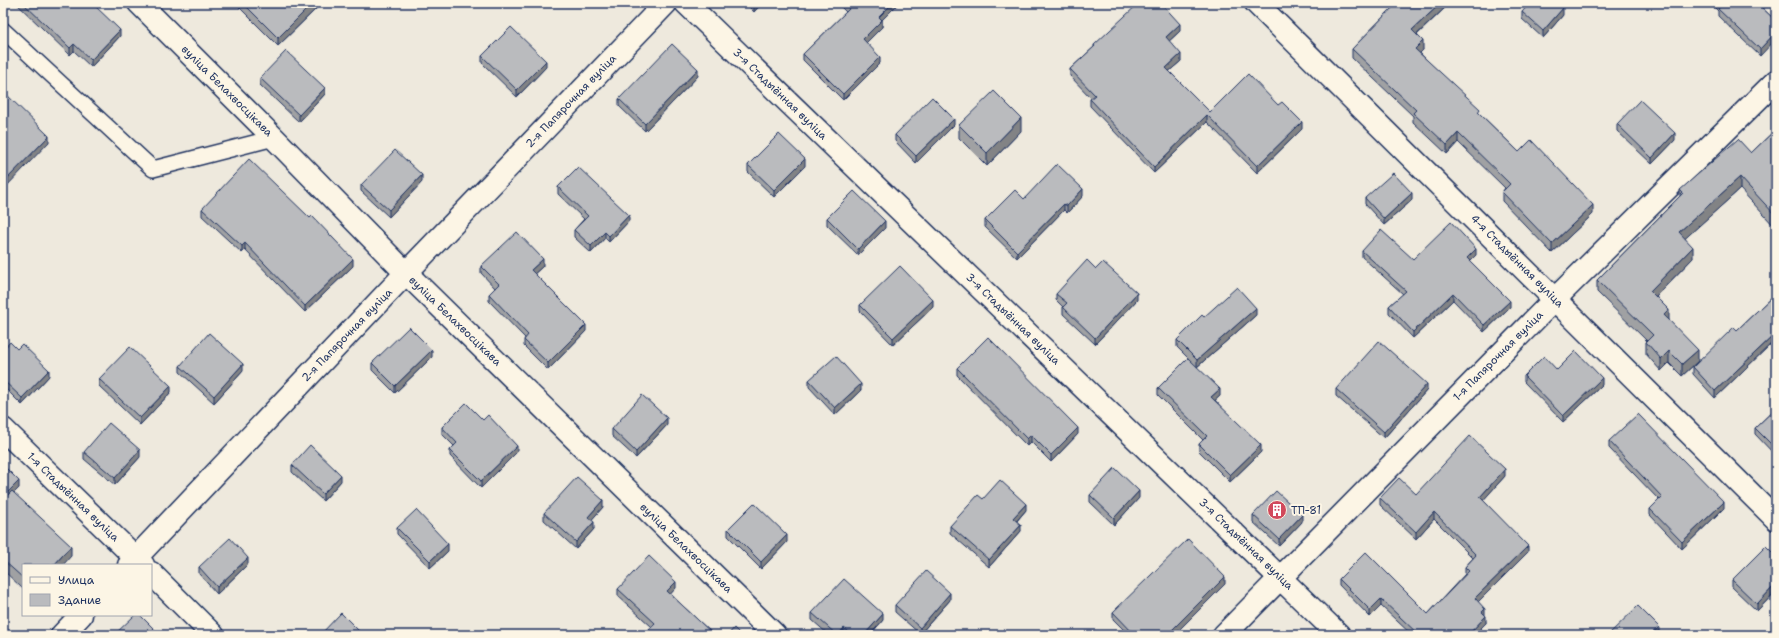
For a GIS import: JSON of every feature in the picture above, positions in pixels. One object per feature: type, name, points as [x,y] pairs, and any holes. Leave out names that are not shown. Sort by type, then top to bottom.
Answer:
[{"type":"street","name":"вуліца Белахвосцікава","points":[[139,3],[406,273],[775,635]]},
{"type":"street","name":"2-я Папярочная вуліца","points":[[136,563],[406,273],[666,3]]},
{"type":"street","name":"3-я Стадыённая вуліца","points":[[686,3],[1339,635]]},
{"type":"street","name":"4-я Стадыённая вуліца","points":[[1256,3],[1776,519]]},
{"type":"street","name":"1-я Папярочная вуліца","points":[[1224,635],[1555,299],[1776,81]]},
{"type":"street","name":"1-я Стадыённая вуліца","points":[[3,428],[136,563]]},
{"type":"street","points":[[152,574],[214,635]]},
{"type":"street","points":[[62,635],[80,616]]},
{"type":"lane","points":[[3,30],[153,169],[274,138]]},
{"type":"building","points":[[23,3],[92,3],[120,30],[91,60],[74,44],[70,48]]},
{"type":"building","points":[[243,3],[313,3],[278,38]]},
{"type":"building","points":[[844,3],[893,3],[879,17],[882,20],[863,39],[880,57],[843,94],[803,54],[849,9]]},
{"type":"building","points":[[1139,3],[1161,3],[1180,24],[1166,37],[1181,54],[1166,68],[1210,112],[1248,74],[1278,105],[1282,102],[1302,122],[1257,166],[1207,115],[1154,167],[1090,99],[1095,95],[1070,69]]},
{"type":"building","points":[[1397,3],[1441,3],[1412,30],[1423,41],[1415,49],[1480,109],[1478,112],[1519,152],[1531,140],[1593,205],[1552,244],[1502,192],[1510,184],[1458,133],[1447,145],[1413,113],[1416,110],[1352,49]]},
{"type":"building","points":[[1530,3],[1557,3],[1563,8],[1543,31],[1522,12]]},
{"type":"building","points":[[1717,3],[1757,3],[1776,21],[1776,32],[1760,49],[1718,9],[1720,7]]},
{"type":"building","points":[[511,27],[546,61],[517,90],[482,56]]},
{"type":"building","points":[[672,44],[698,69],[645,124],[619,99]]},
{"type":"building","points":[[286,51],[325,88],[299,115],[260,78]]},
{"type":"building","points":[[3,91],[49,136],[3,183]]},
{"type":"building","points":[[994,91],[1021,118],[987,153],[959,125]]},
{"type":"building","points":[[932,97],[954,119],[916,156],[895,135]]},
{"type":"building","points":[[1640,100],[1675,133],[1652,158],[1617,124]]},
{"type":"building","points":[[1776,129],[1776,216],[1740,177],[1679,232],[1693,247],[1650,291],[1669,310],[1664,315],[1698,350],[1682,364],[1669,351],[1661,359],[1646,342],[1653,335],[1597,280],[1683,193],[1680,190],[1738,139],[1751,153]]},
{"type":"building","points":[[779,134],[805,159],[774,190],[748,165]]},
{"type":"building","points":[[395,150],[422,175],[389,210],[361,185]]},
{"type":"building","points":[[249,159],[310,218],[312,216],[353,259],[305,306],[245,243],[242,246],[202,209]]},
{"type":"building","points":[[1057,164],[1083,189],[1067,206],[1064,204],[1017,252],[985,220],[1015,190],[1024,199]]},
{"type":"building","points":[[578,167],[629,215],[609,236],[605,232],[591,246],[574,230],[588,216],[558,187]]},
{"type":"building","points":[[1393,173],[1412,193],[1384,219],[1365,198]]},
{"type":"building","points":[[854,191],[885,221],[858,249],[827,218]]},
{"type":"building","points":[[1451,222],[1476,249],[1467,258],[1510,301],[1484,325],[1453,293],[1413,332],[1389,306],[1406,291],[1362,251],[1381,230],[1413,259]]},
{"type":"building","points":[[517,232],[543,259],[531,270],[586,325],[548,363],[524,340],[528,335],[489,294],[499,284],[481,266]]},
{"type":"building","points":[[1087,260],[1096,269],[1103,262],[1137,293],[1095,338],[1063,307],[1067,303],[1056,294]]},
{"type":"building","points":[[900,266],[933,300],[893,338],[860,305]]},
{"type":"building","points":[[1237,287],[1256,308],[1197,360],[1177,340],[1202,315],[1204,317]]},
{"type":"building","points":[[1776,293],[1776,333],[1715,391],[1693,367],[1734,327],[1737,330]]},
{"type":"building","points":[[409,327],[432,350],[395,386],[372,363]]},
{"type":"building","points":[[209,333],[243,364],[214,396],[180,366]]},
{"type":"building","points":[[988,337],[1078,428],[1051,455],[1031,435],[1027,439],[957,368]]},
{"type":"building","points":[[1379,341],[1427,384],[1384,432],[1336,389]]},
{"type":"building","points":[[10,342],[17,349],[22,344],[49,370],[22,398],[3,380],[3,350]]},
{"type":"building","points":[[130,347],[171,386],[140,418],[99,379]]},
{"type":"building","points":[[1576,351],[1602,378],[1563,416],[1524,376],[1544,356],[1557,370]]},
{"type":"building","points":[[836,356],[861,384],[835,408],[809,380]]},
{"type":"building","points":[[1188,358],[1220,389],[1211,397],[1261,445],[1230,475],[1199,444],[1207,436],[1158,388]]},
{"type":"building","points":[[642,395],[667,418],[636,452],[612,429]]},
{"type":"building","points":[[466,403],[483,420],[488,415],[517,446],[481,481],[450,450],[457,443],[442,427]]},
{"type":"building","points":[[1776,408],[1776,449],[1755,428]]},
{"type":"building","points":[[1638,414],[1724,502],[1682,542],[1650,509],[1662,497],[1609,441]]},
{"type":"building","points":[[109,423],[140,450],[115,478],[84,452]]},
{"type":"building","points":[[1470,436],[1505,469],[1480,497],[1528,546],[1475,598],[1485,609],[1482,612],[1486,616],[1468,635],[1419,635],[1381,599],[1370,610],[1339,579],[1366,552],[1428,614],[1469,571],[1465,567],[1476,555],[1434,512],[1416,532],[1380,498],[1399,478],[1416,494]]},
{"type":"building","points":[[310,445],[341,475],[323,494],[292,465]]},
{"type":"building","points":[[3,465],[19,481],[3,497]]},
{"type":"building","points":[[1115,468],[1139,491],[1114,518],[1090,495]]},
{"type":"building","points":[[577,477],[603,500],[588,517],[594,522],[576,542],[544,513]]},
{"type":"building","points":[[1000,480],[1026,504],[1013,518],[1021,525],[989,560],[950,526],[978,495],[983,499]]},
{"type":"building","points":[[12,491],[71,546],[55,564],[22,564],[22,577],[3,560],[3,500]]},
{"type":"building","name":"ТП-81","points":[[1276,491],[1302,515],[1279,539],[1253,515]]},
{"type":"building","points":[[754,503],[787,535],[761,562],[728,529]]},
{"type":"building","points":[[416,510],[448,544],[430,561],[397,528]]},
{"type":"building","points":[[230,538],[248,558],[217,587],[199,567]]},
{"type":"building","points":[[1188,539],[1225,577],[1167,635],[1135,635],[1113,612]]},
{"type":"building","points":[[1766,546],[1776,556],[1776,584],[1757,604],[1732,580]]},
{"type":"building","points":[[649,556],[676,582],[667,591],[714,635],[648,635],[646,633],[655,623],[618,589]]},
{"type":"building","points":[[926,571],[950,593],[920,628],[895,605]]},
{"type":"building","points":[[844,579],[883,614],[864,635],[853,635],[844,628],[837,635],[812,613]]},
{"type":"building","points":[[1638,606],[1659,627],[1650,635],[1608,635]]},
{"type":"building","points":[[341,613],[363,635],[320,635]]},
{"type":"building","points":[[134,616],[141,616],[160,635],[114,635]]},
{"type":"building","points":[[734,628],[741,635],[728,635]]},
{"type":"place","name":"ТП-81","points":[[1277,510]]}]
